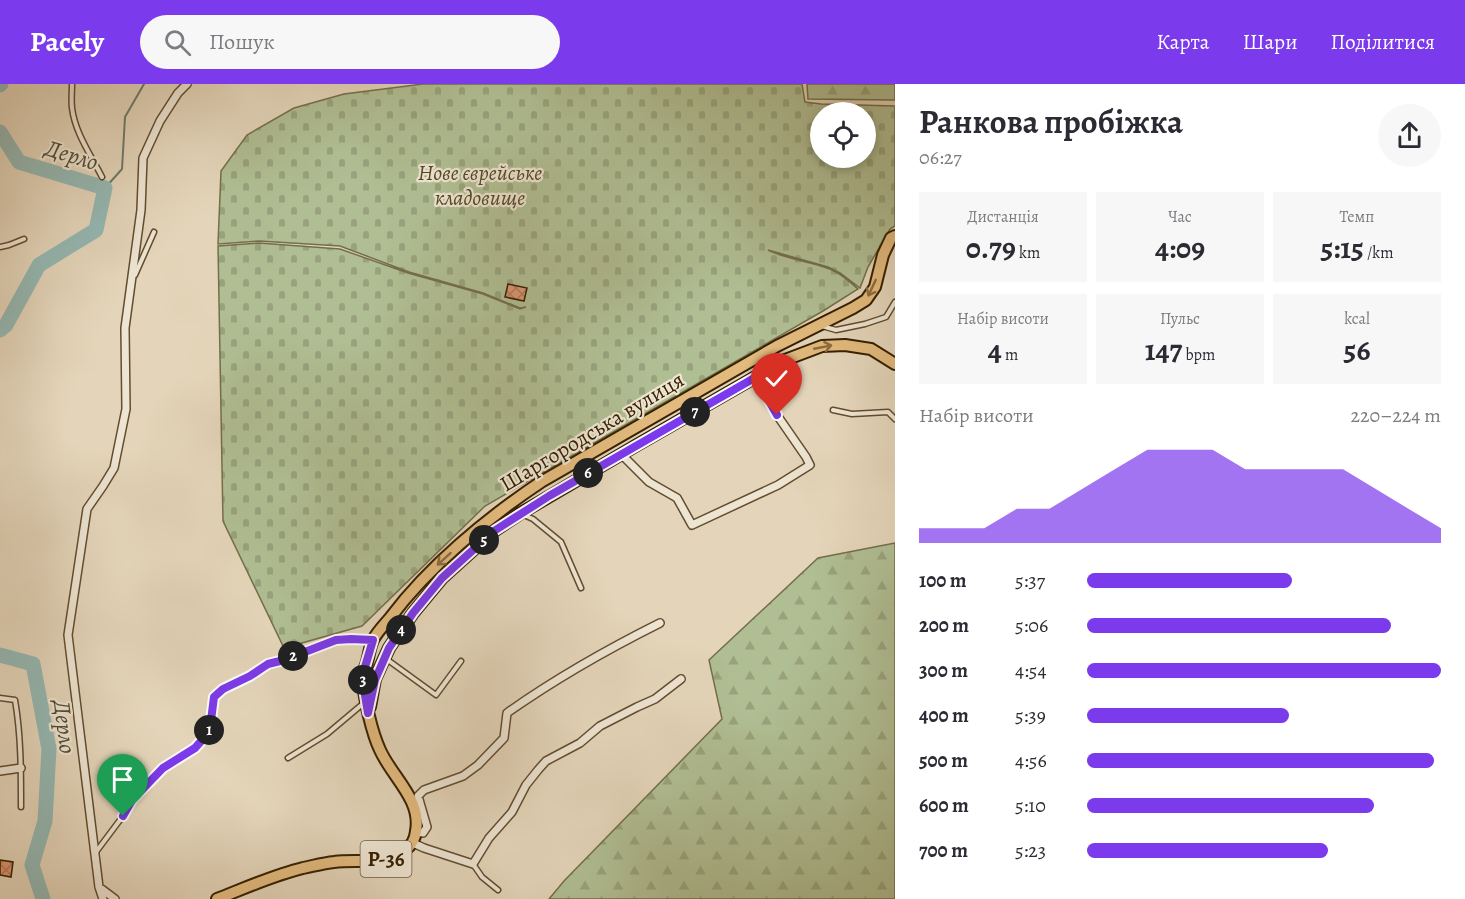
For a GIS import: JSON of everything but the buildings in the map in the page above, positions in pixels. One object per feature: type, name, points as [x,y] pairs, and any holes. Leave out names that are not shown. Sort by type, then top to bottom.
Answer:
[{"type":"main road","name":"Шаргородська вулиця","points":[[414,837],[418,822],[415,809],[380,751],[368,713],[362,677],[373,640],[400,604],[432,570],[513,500],[777,346],[866,300],[875,287],[883,255],[891,238],[895,236]]},
{"type":"main road","name":"Шаргородська вулиця","points":[[368,713],[375,680],[389,648],[413,613],[442,578],[494,531],[521,513],[785,360],[822,346],[845,345],[871,349],[895,364]]},
{"type":"main road","name":"Р-36","points":[[217,899],[302,868],[336,862],[389,859],[404,851],[414,837]]},
{"type":"street","points":[[103,899],[99,886],[68,635],[87,509],[114,468],[126,409],[125,328],[141,210],[143,158],[160,121],[178,93],[187,84]]},
{"type":"street","points":[[621,454],[649,482],[677,498],[692,525],[778,484],[810,465],[777,415],[756,377]]},
{"type":"street","points":[[660,624],[620,643],[563,676],[507,713],[504,738],[478,765],[464,776],[424,790],[418,796],[427,827],[423,833],[414,837],[424,848],[473,864],[489,838],[512,812],[526,785],[546,761],[580,743],[600,726],[656,699],[681,679]]},
{"type":"street","points":[[0,771],[21,768]]},
{"type":"street","points":[[99,886],[115,899]]},
{"type":"lane","points":[[72,84],[75,122],[102,177]]},
{"type":"lane","points":[[131,285],[154,232]]},
{"type":"lane","points":[[0,247],[24,239]]},
{"type":"lane","points":[[820,325],[836,330],[865,324],[886,317],[895,302]]},
{"type":"lane","points":[[833,410],[852,414],[888,412],[895,419]]},
{"type":"lane","points":[[521,513],[533,519],[561,542],[581,588]]},
{"type":"lane","points":[[95,852],[138,794],[163,768],[195,748],[203,739],[210,728],[214,697],[223,689],[268,664],[336,640],[373,640]]},
{"type":"lane","points":[[385,657],[436,695],[461,661]]},
{"type":"lane","points":[[0,698],[15,700],[19,726],[21,807]]},
{"type":"lane","points":[[288,758],[327,734],[366,701]]},
{"type":"lane","points":[[473,864],[482,878],[498,890]]},
{"type":"green space","name":"Нове єврейське кладовище","points":[[423,84],[802,84],[805,102],[810,103],[810,168],[876,168],[876,105],[895,106],[895,226],[890,229],[868,267],[860,288],[828,267],[768,250],[831,270],[858,289],[485,506],[362,626],[284,648],[223,521],[218,246],[259,243],[340,249],[408,273],[483,294],[520,309],[526,307],[520,308],[483,293],[409,272],[340,246],[259,241],[218,244],[221,171],[247,135],[294,108],[344,94]]},
{"type":"green space","points":[[807,84],[895,84],[895,100],[808,99]]},
{"type":"green space","points":[[895,543],[895,899],[549,899],[722,719],[709,660],[818,558]]},
{"type":"waterway","points":[[105,188],[122,169],[125,117],[144,84]]},
{"type":"waterway","name":"Дерло","points":[[0,132],[19,162],[105,188],[96,230],[39,265],[6,325],[0,330]]},
{"type":"waterway","name":"Дерло","points":[[0,655],[33,664],[49,749],[45,821],[32,865],[43,899]]},
{"type":"route","points":[[123,816],[132,800],[163,768],[195,748],[203,739],[210,728],[214,697],[223,689],[268,664],[336,640],[373,640],[362,677],[368,713],[375,680],[389,648],[413,613],[442,578],[494,531],[549,496],[756,377],[777,415]]}]
